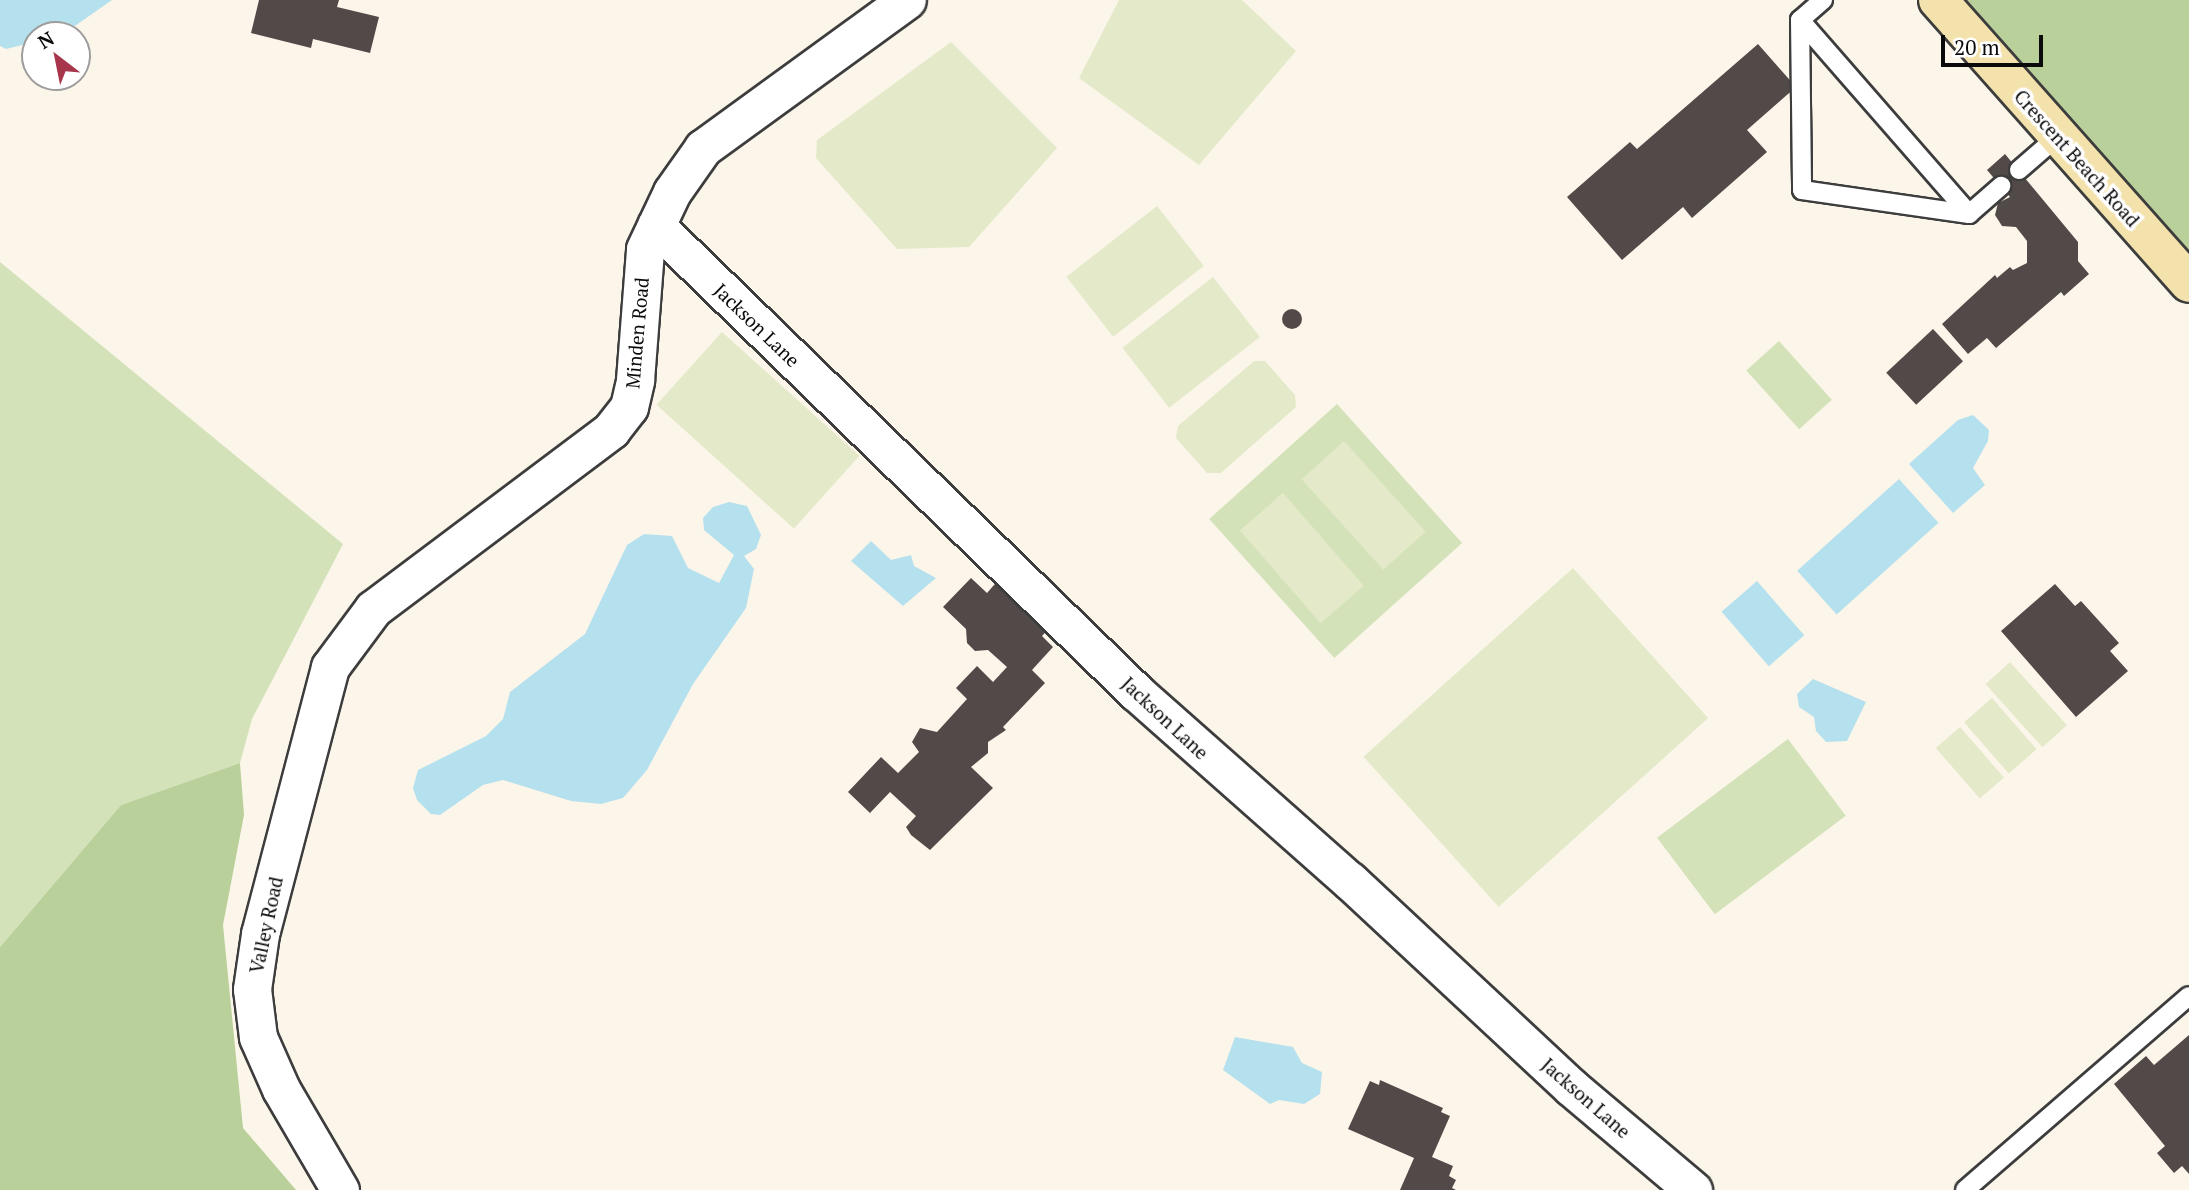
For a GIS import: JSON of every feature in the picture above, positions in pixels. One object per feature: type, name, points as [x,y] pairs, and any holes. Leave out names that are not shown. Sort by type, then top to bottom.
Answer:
[{"type":"street","name":"Minden Road","points":[[294,809],[330,667],[373,609],[611,430],[629,407],[635,380],[645,248],[672,192],[703,148],[907,0]]},
{"type":"street","name":"Crescent Beach Road","points":[[1938,0],[2189,283]]},
{"type":"street","name":"Jackson Lane","points":[[656,226],[1136,692],[1350,881],[1571,1087],[1693,1190]]},
{"type":"street","name":"Valley Road","points":[[294,809],[260,934],[252,989],[258,1037],[281,1089],[340,1190]]},
{"type":"lane","points":[[1823,0],[1800,20],[1802,190],[1969,214],[2001,186]]},
{"type":"lane","points":[[1800,20],[1969,214]]},
{"type":"lane","points":[[2020,170],[2057,137]]},
{"type":"lane","points":[[1965,1190],[2189,996]]},
{"type":"green space","points":[[1119,0],[1242,0],[1296,51],[1199,165],[1079,78]]},
{"type":"green space","points":[[1952,0],[2189,0],[2189,263]]},
{"type":"green space","points":[[951,42],[1057,148],[969,247],[897,249],[816,158],[817,140]]},
{"type":"green space","points":[[1157,206],[1204,266],[1113,337],[1066,277]]},
{"type":"green space","points":[[0,262],[343,544],[252,719],[240,763],[121,805],[0,947]]},
{"type":"green space","points":[[1213,277],[1260,337],[1169,408],[1122,348]]},
{"type":"green space","points":[[722,332],[859,456],[794,529],[656,405]]},
{"type":"green space","points":[[1779,341],[1832,400],[1799,429],[1746,370]]},
{"type":"green space","points":[[1254,361],[1265,361],[1295,395],[1296,407],[1221,473],[1207,473],[1176,438],[1178,426]]},
{"type":"green space","points":[[1337,404],[1462,543],[1334,658],[1209,519]]},
{"type":"green space","points":[[1344,441],[1426,532],[1383,570],[1302,479]]},
{"type":"green space","points":[[1283,493],[1364,586],[1321,623],[1240,530]]},
{"type":"green space","points":[[1573,568],[1708,718],[1499,907],[1363,757]]},
{"type":"green space","points":[[2010,662],[2067,725],[2042,747],[1985,684]]},
{"type":"green space","points":[[1992,698],[2037,749],[2009,774],[1964,722]]},
{"type":"green space","points":[[1960,727],[2004,778],[1980,799],[1936,748]]},
{"type":"green space","points":[[1788,739],[1846,816],[1715,914],[1657,838]]},
{"type":"green space","points":[[240,763],[244,815],[223,925],[243,1128],[296,1190],[0,1190],[0,947],[121,805]]},
{"type":"water","points":[[0,0],[112,0],[82,21],[21,21],[21,45],[6,49],[0,46]]},
{"type":"water","points":[[1973,415],[1989,430],[1988,441],[1973,468],[1985,485],[1953,513],[1909,464],[1958,420]]},
{"type":"water","points":[[1899,479],[1938,523],[1837,615],[1797,571]]},
{"type":"water","points":[[729,502],[747,506],[761,535],[756,549],[744,556],[754,569],[746,608],[693,684],[647,770],[623,798],[601,804],[571,801],[503,780],[483,785],[440,815],[431,814],[417,800],[413,788],[418,770],[486,736],[503,719],[510,692],[585,634],[627,545],[644,534],[672,536],[688,568],[719,583],[734,555],[704,530],[703,518],[713,507]]},
{"type":"water","points":[[871,541],[891,560],[911,555],[914,566],[936,578],[903,606],[851,561]]},
{"type":"water","points":[[1757,581],[1804,635],[1769,666],[1722,612]]},
{"type":"water","points":[[1813,679],[1866,702],[1847,741],[1826,742],[1816,731],[1814,717],[1799,707],[1797,694]]},
{"type":"water","points":[[1235,1037],[1293,1047],[1302,1063],[1322,1072],[1320,1094],[1304,1104],[1279,1100],[1270,1104],[1223,1070]]},
{"type":"building","points":[[259,0],[339,0],[337,7],[379,17],[370,53],[313,39],[311,48],[251,33]]},
{"type":"building","points":[[1758,44],[1796,87],[1747,130],[1767,152],[1692,218],[1683,207],[1622,260],[1567,197],[1630,142],[1637,149]]},
{"type":"building","points":[[2005,154],[2078,242],[2078,261],[2089,274],[2064,296],[2061,292],[1996,348],[1987,338],[1968,354],[1942,324],[1995,275],[1997,278],[2010,267],[2013,270],[2027,263],[2027,241],[2016,227],[2002,226],[1995,215],[1998,203],[2010,197],[1987,170]]},
{"type":"building","points":[[1292,309],[1299,312],[1302,319],[1299,326],[1292,329],[1285,326],[1282,319],[1285,312]]},
{"type":"building","points":[[1933,329],[1963,361],[1916,405],[1886,373]]},
{"type":"building","points":[[1001,577],[1052,625],[1042,636],[1053,647],[1032,670],[1045,683],[1003,727],[1006,730],[988,742],[988,753],[971,767],[993,788],[930,850],[911,835],[906,827],[916,816],[890,792],[870,813],[848,792],[881,757],[898,773],[919,752],[912,742],[920,728],[937,732],[967,699],[956,688],[977,666],[993,682],[1007,667],[988,650],[975,651],[967,643],[966,629],[943,607],[971,578],[987,593]]},
{"type":"building","points":[[2055,584],[2075,606],[2081,601],[2119,643],[2110,651],[2128,671],[2076,717],[2001,631]]},
{"type":"building","points":[[2189,1035],[2189,1174],[2182,1166],[2174,1173],[2157,1153],[2165,1146],[2114,1084],[2146,1056],[2154,1065]]},
{"type":"building","points":[[1380,1080],[1443,1108],[1441,1112],[1450,1116],[1432,1157],[1453,1166],[1449,1176],[1456,1180],[1452,1188],[1456,1190],[1400,1190],[1414,1158],[1348,1129],[1370,1081],[1379,1085]]}]
